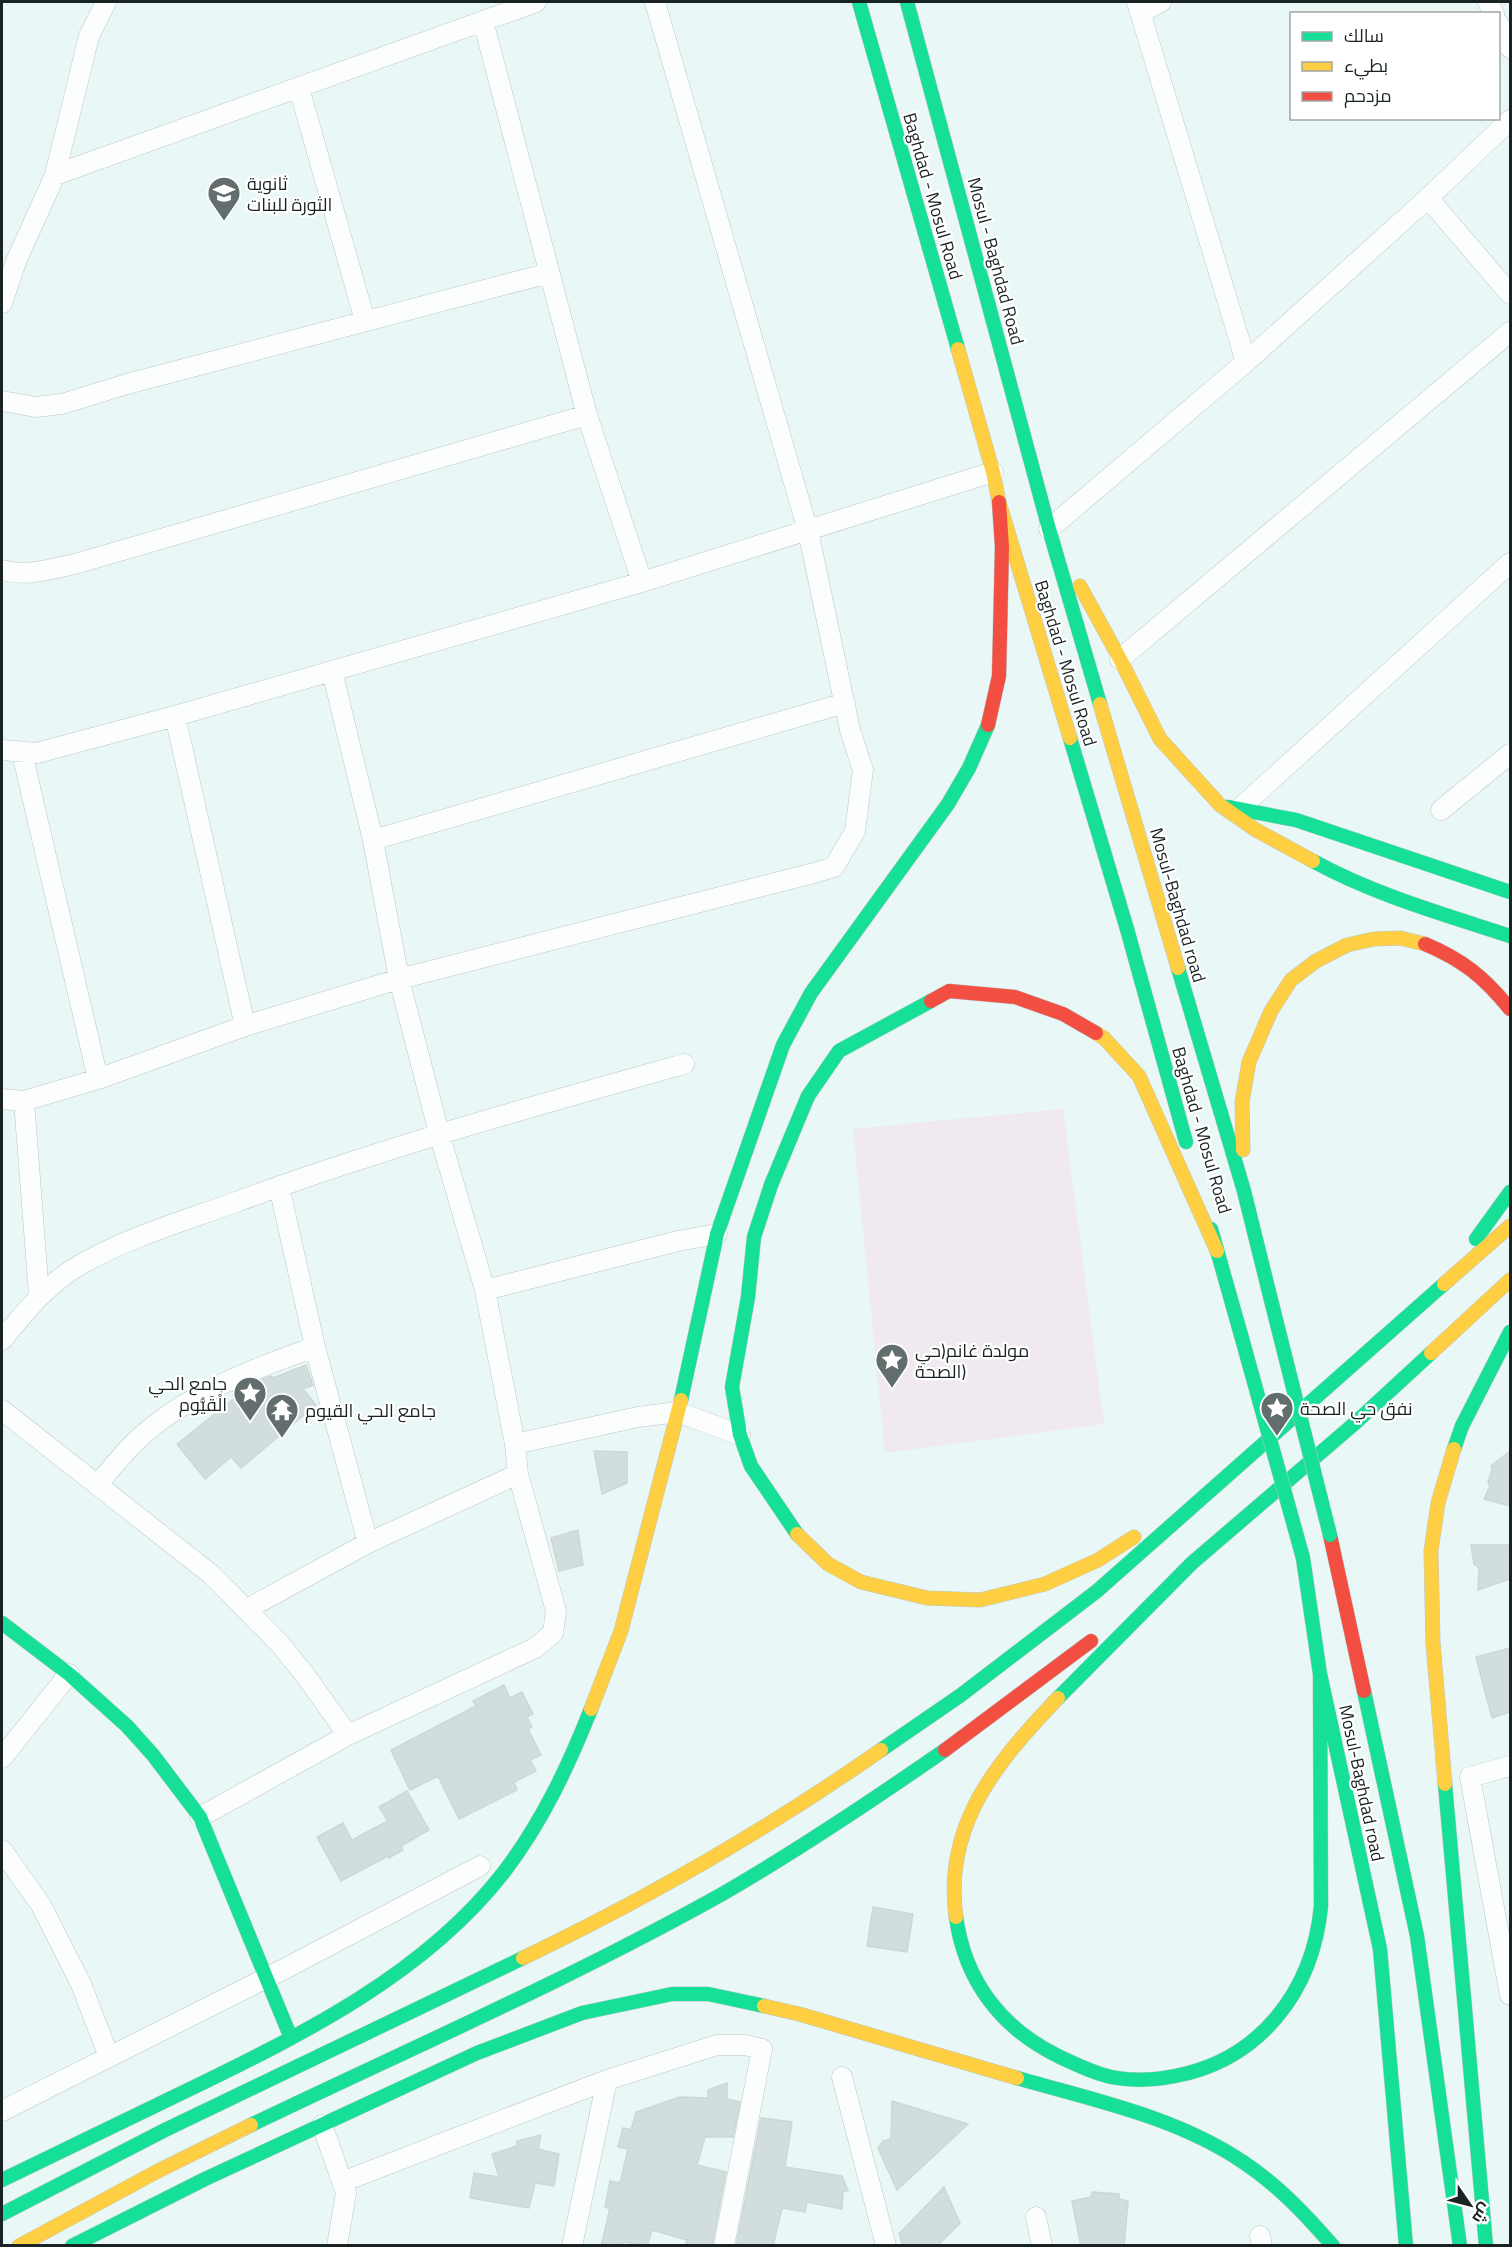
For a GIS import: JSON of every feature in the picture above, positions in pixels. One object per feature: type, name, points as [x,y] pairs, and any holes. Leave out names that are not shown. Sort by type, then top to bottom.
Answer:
[{"type":"main road","name":"Baghdad - Mosul Road","points":[[859,2],[993,472],[999,502],[1127,929],[1241,1335]]},
{"type":"main road","name":"Mosul - Baghdad Road","points":[[907,2],[1049,529]]},
{"type":"main road","points":[[2,2180],[291,2038],[332,2033],[382,1983],[420,1956],[460,1920],[502,1873],[540,1820],[571,1759],[598,1695],[621,1631],[678,1412],[717,1234],[783,1045],[811,993],[836,956],[948,804],[969,768],[988,726],[999,676],[1002,547],[999,502]]},
{"type":"main road","points":[[1049,529],[1120,659],[1160,739],[1229,808],[1256,830],[1333,872],[1397,899],[1510,936]]},
{"type":"main road","name":"Mosul-Baghdad road","points":[[1049,529],[1244,1191],[1330,1535],[1418,1936],[1460,2246]]},
{"type":"main road","points":[[1229,808],[1296,820],[1510,892]]},
{"type":"main road","points":[[1244,1191],[1242,1117],[1244,1084],[1252,1056],[1268,1018],[1283,989],[1304,968],[1331,952],[1355,942],[1383,938],[1416,940],[1446,951],[1473,968],[1498,991],[1510,1009]]},
{"type":"main road","points":[[1217,1251],[1139,1076],[1104,1038],[1063,1014],[1015,997],[949,992],[839,1051],[808,1096],[771,1185],[754,1237],[748,1297],[732,1387],[740,1435],[751,1466],[799,1537],[828,1564],[861,1582],[927,1598],[980,1600],[1045,1584],[1098,1560],[1229,1475]]},
{"type":"main road","points":[[1404,1319],[1477,1237],[1510,1192]]},
{"type":"main road","points":[[2,2214],[165,2130],[332,2033],[565,1938],[635,1902],[712,1859],[837,1781],[952,1701],[1097,1591],[1510,1226]]},
{"type":"main road","points":[[72,2246],[98,2239],[205,2179],[322,2125],[353,2094],[723,1893],[786,1856],[924,1765],[1192,1563],[1353,1424],[1510,1280]]},
{"type":"main road","points":[[1486,2246],[1433,1642],[1431,1551],[1438,1503],[1462,1426],[1510,1332]]},
{"type":"main road","name":"Mosul-Baghdad road","points":[[1241,1335],[1303,1558],[1320,1674],[1380,1949],[1406,2246]]},
{"type":"main road","points":[[1462,1426],[1503,1376]]},
{"type":"main road","points":[[1192,1563],[1051,1705],[987,1782],[970,1813],[955,1869],[953,1897],[956,1925],[962,1949],[974,1976],[998,2011],[1023,2035],[1048,2052],[1100,2074],[1127,2079],[1152,2078],[1176,2076],[1226,2060],[1247,2048],[1275,2021],[1296,1991],[1308,1966],[1317,1938],[1321,1885],[1320,1674]]},
{"type":"main road","points":[[2,1623],[98,1699],[147,1748],[200,1817],[291,2038]]},
{"type":"main road","points":[[19,2246],[179,2161],[353,2094],[477,2053],[582,2013],[672,1994],[708,1994],[799,2014],[1128,2110],[1180,2129],[1241,2160],[1272,2183],[1305,2212],[1333,2246]]},
{"type":"street","points":[[2,303],[9,255],[55,175],[89,36],[106,2]]},
{"type":"street","points":[[55,175],[536,2]]},
{"type":"street","points":[[2,1099],[24,1101],[98,1079],[245,1026],[399,979],[834,867],[855,831],[863,770],[850,730],[808,531],[656,2]]},
{"type":"street","points":[[1161,2],[1138,7],[1246,362]]},
{"type":"street","points":[[483,21],[587,415],[642,582]]},
{"type":"street","points":[[1500,27],[1510,48]]},
{"type":"street","points":[[298,88],[365,321]]},
{"type":"street","points":[[1049,529],[1246,362],[1428,198],[1510,120]]},
{"type":"street","points":[[1428,198],[1510,294]]},
{"type":"street","points":[[2,401],[36,407],[62,404],[127,384],[549,273]]},
{"type":"street","points":[[1120,659],[1510,332]]},
{"type":"street","points":[[2,570],[12,573],[37,572],[75,564],[587,415]]},
{"type":"street","points":[[2,750],[37,753],[176,716],[642,582],[993,472]]},
{"type":"street","points":[[1229,808],[1510,563]]},
{"type":"street","points":[[200,1817],[348,1735],[536,1648],[552,1633],[556,1611],[518,1474],[515,1444],[485,1290],[399,979],[373,840],[332,671]]},
{"type":"street","points":[[373,840],[844,703]]},
{"type":"street","points":[[176,716],[245,1026]]},
{"type":"street","points":[[22,753],[98,1079]]},
{"type":"street","points":[[1441,810],[1510,754]]},
{"type":"street","points":[[2,1340],[39,1295],[78,1266],[120,1244],[279,1186],[440,1133],[684,1064]]},
{"type":"street","points":[[24,1101],[39,1295]]},
{"type":"street","points":[[279,1186],[315,1347],[368,1543]]},
{"type":"street","points":[[485,1290],[678,1241],[717,1234]]},
{"type":"street","points":[[98,1484],[136,1441],[179,1408],[277,1360],[315,1347]]},
{"type":"street","points":[[2,1410],[212,1575],[247,1609],[305,1675],[348,1735]]},
{"type":"street","points":[[515,1444],[638,1417],[678,1412],[740,1435]]},
{"type":"street","points":[[247,1609],[368,1543],[518,1474]]},
{"type":"street","points":[[2,1758],[69,1674]]},
{"type":"street","points":[[1510,1766],[1470,1777],[1510,1995]]},
{"type":"street","points":[[2,1850],[41,1905],[81,1984],[109,2057]]},
{"type":"street","points":[[2,2111],[480,1866]]},
{"type":"street","points":[[342,2182],[608,2080],[717,2045],[745,2045],[762,2049],[724,2246]]},
{"type":"street","points":[[842,2077],[886,2246]]},
{"type":"street","points":[[572,2246],[608,2080]]},
{"type":"street","points":[[322,2125],[346,2193],[337,2246]]},
{"type":"street","points":[[1036,2217],[1042,2246]]},
{"type":"shaded area","points":[[1063,1109],[1104,1424],[885,1453],[853,1129]]},
{"type":"building","points":[[306,1365],[313,1385],[303,1389],[316,1405],[241,1468],[231,1457],[205,1479],[177,1444],[254,1383]]},
{"type":"building","points":[[594,1451],[627,1452],[627,1483],[602,1494]]},
{"type":"building","points":[[1510,1451],[1510,1506],[1484,1499],[1490,1486],[1488,1482],[1491,1466]]},
{"type":"building","points":[[578,1530],[583,1565],[559,1571],[551,1538]]},
{"type":"building","points":[[1471,1545],[1510,1545],[1510,1579],[1478,1590],[1479,1568],[1474,1564]]},
{"type":"building","points":[[1510,1648],[1510,1712],[1492,1718],[1476,1657]]},
{"type":"building","points":[[504,1685],[510,1698],[522,1692],[533,1714],[527,1717],[532,1727],[528,1729],[541,1755],[530,1760],[536,1771],[514,1782],[517,1790],[459,1819],[438,1776],[410,1790],[391,1750],[476,1706],[473,1701]]},
{"type":"building","points":[[407,1791],[429,1830],[401,1846],[403,1850],[341,1881],[317,1837],[343,1823],[352,1840],[388,1821],[379,1807]]},
{"type":"building","points":[[873,1907],[913,1914],[907,1952],[867,1946]]},
{"type":"building","points":[[727,2083],[727,2099],[740,2102],[733,2137],[705,2137],[697,2165],[726,2172],[712,2246],[685,2246],[687,2240],[652,2230],[647,2246],[624,2242],[623,2246],[601,2246],[610,2209],[605,2207],[610,2181],[620,2183],[628,2149],[618,2147],[623,2128],[631,2130],[636,2112],[680,2097],[708,2098],[708,2090]]},
{"type":"building","points":[[892,2101],[968,2124],[897,2190],[878,2148],[883,2141],[891,2139]]},
{"type":"building","points":[[761,2118],[792,2122],[785,2167],[842,2176],[848,2191],[843,2191],[842,2209],[807,2202],[805,2212],[782,2208],[773,2246],[736,2246]]},
{"type":"building","points":[[541,2135],[538,2149],[559,2154],[554,2186],[535,2183],[529,2208],[470,2198],[474,2173],[499,2177],[492,2154],[517,2146],[517,2141]]},
{"type":"building","points":[[944,2187],[960,2223],[937,2246],[903,2246],[899,2234]]},
{"type":"building","points":[[1092,2192],[1119,2194],[1119,2199],[1128,2201],[1124,2246],[1081,2246],[1072,2201],[1091,2197]]},
{"type":"traffic: fast","points":[[859,2],[958,349]]},
{"type":"traffic: fast","points":[[907,2],[1049,529],[1100,704]]},
{"type":"traffic: fast","points":[[681,1400],[717,1234],[783,1045],[811,993],[948,804],[969,768],[988,725]]},
{"type":"traffic: fast","points":[[1070,738],[1127,929],[1186,1142]]},
{"type":"traffic: fast","points":[[1228,807],[1296,820],[1510,892]]},
{"type":"traffic: fast","points":[[1313,861],[1385,894],[1510,936]]},
{"type":"traffic: fast","points":[[1178,968],[1244,1191],[1269,1292]]},
{"type":"traffic: fast","points":[[797,1534],[751,1466],[740,1435],[732,1387],[748,1297],[754,1237],[771,1185],[808,1096],[839,1051],[931,1001]]},
{"type":"traffic: fast","points":[[1476,1239],[1510,1192]]},
{"type":"traffic: fast","points":[[1211,1229],[1241,1335]]},
{"type":"traffic: fast","points":[[881,1750],[961,1695],[1097,1591],[1444,1284]]},
{"type":"traffic: fast","points":[[1269,1292],[1330,1535]]},
{"type":"traffic: fast","points":[[1454,1449],[1462,1426],[1510,1332]]},
{"type":"traffic: fast","points":[[1241,1335],[1303,1558]]},
{"type":"traffic: fast","points":[[1058,1698],[1192,1563],[1354,1424],[1431,1353]]},
{"type":"traffic: fast","points":[[1303,1558],[1320,1674],[1380,1949],[1406,2246]]},
{"type":"traffic: fast","points":[[2,1623],[69,1674],[127,1726],[153,1755],[200,1817],[291,2038]]},
{"type":"traffic: fast","points":[[956,1917],[968,1962],[990,2001],[1004,2018],[1021,2032],[1039,2046],[1060,2057],[1104,2075],[1143,2080],[1175,2076],[1205,2068],[1233,2055],[1256,2038],[1277,2017],[1294,1993],[1307,1966],[1316,1937],[1321,1906],[1320,1674]]},
{"type":"traffic: fast","points":[[1364,1691],[1417,1936],[1460,2246]]},
{"type":"traffic: fast","points":[[2,2180],[276,2046],[360,1998],[400,1971],[472,1908],[518,1853],[553,1794],[591,1709]]},
{"type":"traffic: fast","points":[[251,2125],[489,2013],[666,1925],[780,1859],[945,1750]]},
{"type":"traffic: fast","points":[[1445,1784],[1486,2246]]},
{"type":"traffic: fast","points":[[2,2214],[165,2130],[523,1958]]},
{"type":"traffic: fast","points":[[72,2246],[205,2179],[477,2053],[582,2013],[672,1994],[708,1994],[764,2006]]},
{"type":"traffic: fast","points":[[1017,2078],[1134,2111],[1163,2121],[1217,2146],[1256,2171],[1280,2191],[1333,2246]]},
{"type":"traffic: slow","points":[[958,349],[993,472],[999,502],[1070,738]]},
{"type":"traffic: slow","points":[[1080,586],[1160,739],[1220,805],[1256,830],[1313,861]]},
{"type":"traffic: slow","points":[[1100,704],[1178,968]]},
{"type":"traffic: slow","points":[[1243,1150],[1242,1102],[1249,1062],[1271,1011],[1291,980],[1316,961],[1347,945],[1374,939],[1400,938],[1425,944]]},
{"type":"traffic: slow","points":[[1096,1033],[1104,1038],[1139,1076],[1217,1251]]},
{"type":"traffic: slow","points":[[1444,1284],[1510,1226]]},
{"type":"traffic: slow","points":[[1431,1353],[1510,1280]]},
{"type":"traffic: slow","points":[[591,1709],[621,1631],[681,1400]]},
{"type":"traffic: slow","points":[[1445,1784],[1433,1643],[1431,1551],[1438,1503],[1454,1449]]},
{"type":"traffic: slow","points":[[797,1534],[828,1564],[861,1582],[927,1598],[980,1600],[1045,1584],[1098,1560],[1134,1537]]},
{"type":"traffic: slow","points":[[956,1917],[954,1883],[958,1852],[967,1823],[996,1770],[1058,1698]]},
{"type":"traffic: slow","points":[[523,1958],[707,1861],[795,1807],[881,1750]]},
{"type":"traffic: slow","points":[[764,2006],[799,2014],[1017,2078]]},
{"type":"traffic: slow","points":[[19,2246],[158,2171],[251,2125]]},
{"type":"traffic: jam","points":[[988,725],[999,676],[1002,547],[999,502]]},
{"type":"traffic: jam","points":[[1425,944],[1462,963],[1491,988],[1510,1009]]},
{"type":"traffic: jam","points":[[931,1001],[949,991],[1015,997],[1063,1014],[1096,1033]]},
{"type":"traffic: jam","points":[[1330,1535],[1364,1691]]},
{"type":"traffic: jam","points":[[945,1750],[1091,1641]]},
{"type":"place","name":"ثانوية الثورة للبنات","points":[[224,222]]},
{"type":"place","name":"مولدة غانم(حي الصحة)","points":[[892,1389]]},
{"type":"place","name":"جامع الحي الْقَيُّوم","points":[[250,1422]]},
{"type":"place","name":"نفق حي الصحة","points":[[1277,1437]]},
{"type":"place","name":"جامع الحي القيوم","points":[[282,1439]]}]
